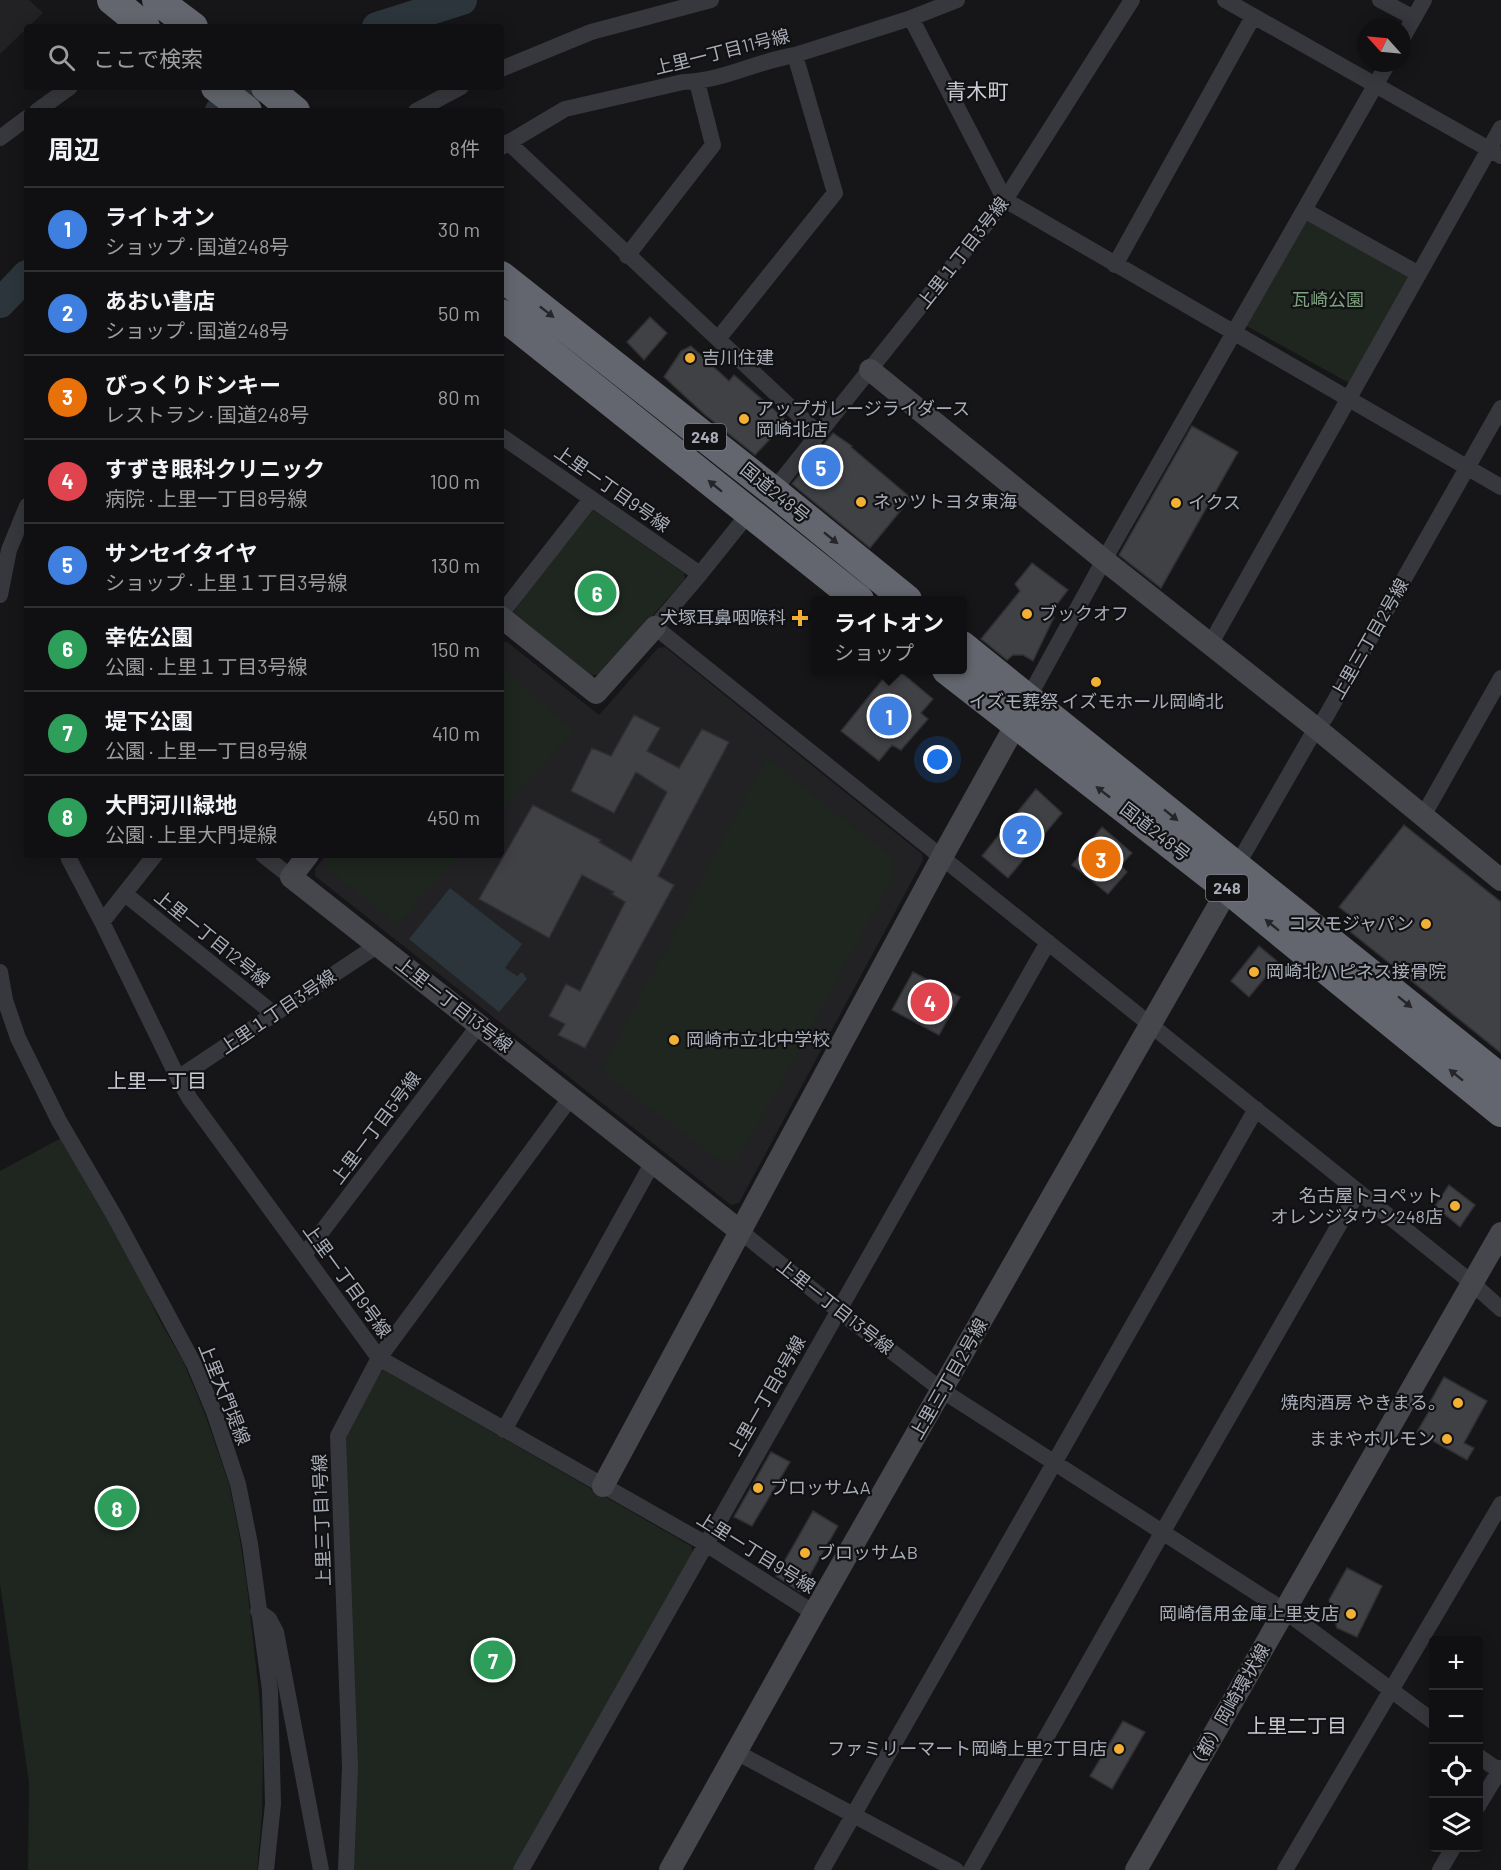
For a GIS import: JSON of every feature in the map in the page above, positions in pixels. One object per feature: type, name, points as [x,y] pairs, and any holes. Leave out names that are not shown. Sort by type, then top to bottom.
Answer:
[{"type":"highway","points":[[112,0],[162,8],[188,24]]},
{"type":"highway","points":[[220,90],[243,108]]},
{"type":"highway","points":[[270,90],[291,108]]},
{"type":"highway","name":"国道248号","points":[[504,278],[902,596]]},
{"type":"highway","name":"国道248号","points":[[504,316],[854,596]]},
{"type":"highway","name":"国道248号","points":[[967,650],[1022,711]]},
{"type":"highway","name":"国道248号","points":[[956,674],[1022,711],[1232,878],[1501,1079]]},
{"type":"highway","name":"国道248号","points":[[1232,878],[1501,1112]]},
{"type":"street","points":[[504,68],[534,53],[591,32],[711,0]]},
{"type":"street","name":"上里一丁目11号線","points":[[504,145],[565,109],[683,82],[697,82],[777,58],[795,55],[911,18],[957,0]]},
{"type":"street","name":"上里１丁目3号線","points":[[773,491],[1005,200],[1132,0]]},
{"type":"street","points":[[1225,0],[1495,152]]},
{"type":"street","points":[[1380,0],[1414,18]]},
{"type":"street","points":[[1411,23],[1424,0]]},
{"type":"street","points":[[1115,265],[1253,17]]},
{"type":"street","points":[[911,18],[1005,200],[1501,487]]},
{"type":"street","points":[[718,339],[835,193],[795,55]]},
{"type":"street","points":[[603,1486],[1104,560],[1383,72]]},
{"type":"street","points":[[627,256],[713,145],[697,82]]},
{"type":"street","points":[[40,108],[66,90]]},
{"type":"street","points":[[422,108],[455,90]]},
{"type":"street","points":[[0,138],[24,120]]},
{"type":"street","points":[[1211,643],[1419,274],[1495,152],[1501,128]]},
{"type":"street","points":[[504,145],[819,434]]},
{"type":"street","points":[[1304,210],[1419,274]]},
{"type":"street","points":[[870,370],[1104,560],[1211,643],[1501,880]]},
{"type":"street","name":"上里三丁目2号線","points":[[670,1870],[814,1613],[1151,1025],[1316,728],[1325,718],[1501,408]]},
{"type":"street","name":"上里一丁目9号線","points":[[504,438],[700,574]]},
{"type":"street","points":[[504,612],[591,499]]},
{"type":"street","points":[[0,595],[9,550],[24,513]]},
{"type":"street","points":[[504,618],[596,693],[655,627],[749,513]]},
{"type":"street","points":[[655,627],[1472,1283],[1501,1309]]},
{"type":"street","points":[[1423,816],[1501,678]]},
{"type":"street","name":"上里一丁目9号線","points":[[69,858],[190,1099],[379,1358],[705,1544],[814,1613]]},
{"type":"street","points":[[102,922],[153,858]]},
{"type":"street","name":"上里一丁目13号線","points":[[267,858],[839,1311],[943,1390],[1284,1611],[1429,1718]]},
{"type":"street","points":[[291,876],[306,858]]},
{"type":"street","name":"上里一丁目12号線","points":[[125,894],[274,1014]]},
{"type":"street","name":"上里一丁目8号線","points":[[521,1870],[1048,942]]},
{"type":"street","name":"上里１丁目3号線","points":[[178,1078],[378,945]]},
{"type":"street","name":"上里大門堤線","points":[[0,972],[5,1000],[18,1038],[59,1121],[115,1216],[194,1364],[214,1412],[238,1484],[250,1544],[270,1690],[273,1804],[266,1870]]},
{"type":"street","name":"上里一丁目5号線","points":[[304,1255],[479,1025]]},
{"type":"street","name":"上里三丁目1号線","points":[[346,1870],[350,1767],[338,1436],[379,1358],[571,1097]]},
{"type":"street","points":[[822,1870],[1256,1109]]},
{"type":"street","points":[[504,1430],[653,1162]]},
{"type":"street","points":[[971,1870],[1358,1192]]},
{"type":"street","name":"（都）岡崎環状線","points":[[1136,1870],[1501,1233]]},
{"type":"street","points":[[1285,1870],[1501,1504]]},
{"type":"street","points":[[258,1611],[269,1619],[276,1632],[321,1870]]},
{"type":"street","points":[[736,1752],[956,1870]]},
{"type":"street","points":[[1483,1759],[1500,1771],[1483,1799]]},
{"type":"street","points":[[1440,1870],[1451,1852]]},
{"type":"shaded area","points":[[0,0],[29,0],[43,13],[31,24],[24,24],[24,31],[0,54]]},
{"type":"shaded area","name":"岡崎市立北中学校","points":[[504,642],[507,642],[599,715],[658,648],[665,647],[922,854],[923,860],[739,1203],[731,1205],[315,876],[315,869],[324,858],[504,858]]},
{"type":"shaded area","points":[[450,888],[522,944],[505,968],[517,976],[522,972],[527,979],[499,1012],[409,939]]},
{"type":"green space","name":"瓦崎公園","points":[[1313,219],[1406,272],[1408,278],[1349,383],[1245,325],[1305,221]]},
{"type":"green space","points":[[593,510],[684,573],[685,579],[601,674],[589,676],[512,614],[586,512]]},
{"type":"green space","points":[[504,671],[574,731],[504,808]]},
{"type":"green space","points":[[766,758],[883,850],[890,857],[894,872],[747,1145],[739,1157],[725,1164],[601,1071]]},
{"type":"green space","points":[[332,858],[457,858],[396,925],[326,866]]},
{"type":"green space","points":[[63,1137],[116,1228],[160,1321],[183,1361],[205,1414],[229,1484],[247,1586],[259,1693],[263,1753],[262,1814],[257,1870],[28,1870],[29,1782],[0,1584],[0,1171]]},
{"type":"green space","points":[[384,1370],[691,1546],[693,1553],[513,1870],[353,1870],[346,1437],[377,1373]]},
{"type":"building","points":[[650,317],[667,333],[644,360],[627,342]]},
{"type":"building","points":[[691,346],[729,381],[734,375],[787,421],[755,455],[704,414],[664,377],[681,351]]},
{"type":"building","name":"イクス","points":[[1192,426],[1238,452],[1161,588],[1119,555]]},
{"type":"building","name":"ネッツトヨタ東海","points":[[833,433],[852,446],[911,498],[870,548],[792,484]]},
{"type":"building","name":"ブックオフ","points":[[1032,563],[1068,590],[1051,612],[1054,617],[1033,661],[1023,655],[1013,655],[1007,660],[981,639],[1020,591],[1015,584]]},
{"type":"building","points":[[887,674],[903,674],[933,699],[921,713],[928,719],[901,750],[892,745],[879,761],[841,731]]},
{"type":"building","points":[[634,715],[660,728],[647,751],[679,768],[702,729],[729,742],[658,876],[674,885],[585,1048],[558,1035],[565,1024],[549,1016],[566,984],[580,991],[625,902],[612,894],[614,892],[582,875],[549,938],[479,899],[533,805],[601,840],[599,842],[631,861],[667,792],[636,772],[614,813],[571,791],[592,748],[611,756]]},
{"type":"building","points":[[1036,789],[1062,813],[1008,878],[982,856]]},
{"type":"building","name":"コスモジャパン","points":[[1404,825],[1501,902],[1501,1053],[1347,929],[1354,919],[1339,907]]},
{"type":"building","points":[[1102,827],[1132,853],[1121,865],[1127,872],[1108,894],[1072,865]]},
{"type":"building","name":"岡崎北ハピネス接骨院","points":[[1259,946],[1278,962],[1249,997],[1231,981]]},
{"type":"building","points":[[913,972],[960,997],[939,1035],[892,1010]]},
{"type":"building","name":"名古屋トヨペット オレンジタウン248店","points":[[1449,1185],[1475,1205],[1460,1227],[1435,1206]]},
{"type":"building","points":[[1444,1377],[1487,1401],[1464,1443],[1474,1448],[1467,1460],[1417,1432],[1432,1406],[1429,1404]]},
{"type":"building","name":"ブロッサムA","points":[[771,1452],[790,1462],[752,1526],[734,1517]]},
{"type":"building","name":"ブロッサムB","points":[[813,1511],[838,1526],[800,1592],[776,1576]]},
{"type":"building","name":"岡崎信用金庫上里支店","points":[[1347,1568],[1382,1586],[1357,1637],[1337,1628],[1329,1600]]},
{"type":"building","points":[[1123,1721],[1145,1732],[1112,1789],[1090,1776]]},
{"type":"waterway","points":[[386,24],[462,0]]},
{"type":"waterway","points":[[224,108],[250,90]]},
{"type":"waterway","points":[[0,303],[24,278]]},
{"type":"place","name":"吉川住建","points":[[690,358]]},
{"type":"place","name":"アップガレージライダース 岡崎北店","points":[[744,419]]},
{"type":"place","name":"サンセイタイヤ","points":[[821,467]]},
{"type":"place","name":"ネッツトヨタ東海","points":[[861,502]]},
{"type":"place","name":"イクス","points":[[1176,503]]},
{"type":"place","name":"幸佐公園","points":[[597,593]]},
{"type":"place","name":"ブックオフ","points":[[1027,614]]},
{"type":"place","name":"犬塚耳鼻咽喉科","points":[[800,618]]},
{"type":"place","name":"イズモ葬祭 イズモホール岡崎北","points":[[1096,682]]},
{"type":"place","name":"ライトオン","points":[[889,716]]},
{"type":"place","name":"あおい書店","points":[[1022,835]]},
{"type":"place","name":"びっくりドンキー","points":[[1101,859]]},
{"type":"place","name":"コスモジャパン","points":[[1426,924]]},
{"type":"place","name":"岡崎北ハピネス接骨院","points":[[1254,972]]},
{"type":"place","name":"すずき眼科クリニック","points":[[930,1002]]},
{"type":"place","name":"岡崎市立北中学校","points":[[674,1040]]},
{"type":"place","name":"名古屋トヨペット オレンジタウン248店","points":[[1455,1206]]},
{"type":"place","name":"焼肉酒房 やきまる。","points":[[1458,1403]]},
{"type":"place","name":"ままやホルモン","points":[[1447,1439]]},
{"type":"place","name":"ブロッサムA","points":[[758,1488]]},
{"type":"place","name":"大門河川緑地","points":[[117,1508]]},
{"type":"place","name":"ブロッサムB","points":[[805,1553]]},
{"type":"place","name":"岡崎信用金庫上里支店","points":[[1351,1614]]},
{"type":"place","name":"堤下公園","points":[[493,1660]]},
{"type":"place","name":"ファミリーマート岡崎上里2丁目店","points":[[1119,1749]]},
{"type":"district","name":"青木町","points":[[977,92]]},
{"type":"district","name":"上里一丁目","points":[[157,1081]]},
{"type":"district","name":"上里二丁目","points":[[1297,1726]]}]
